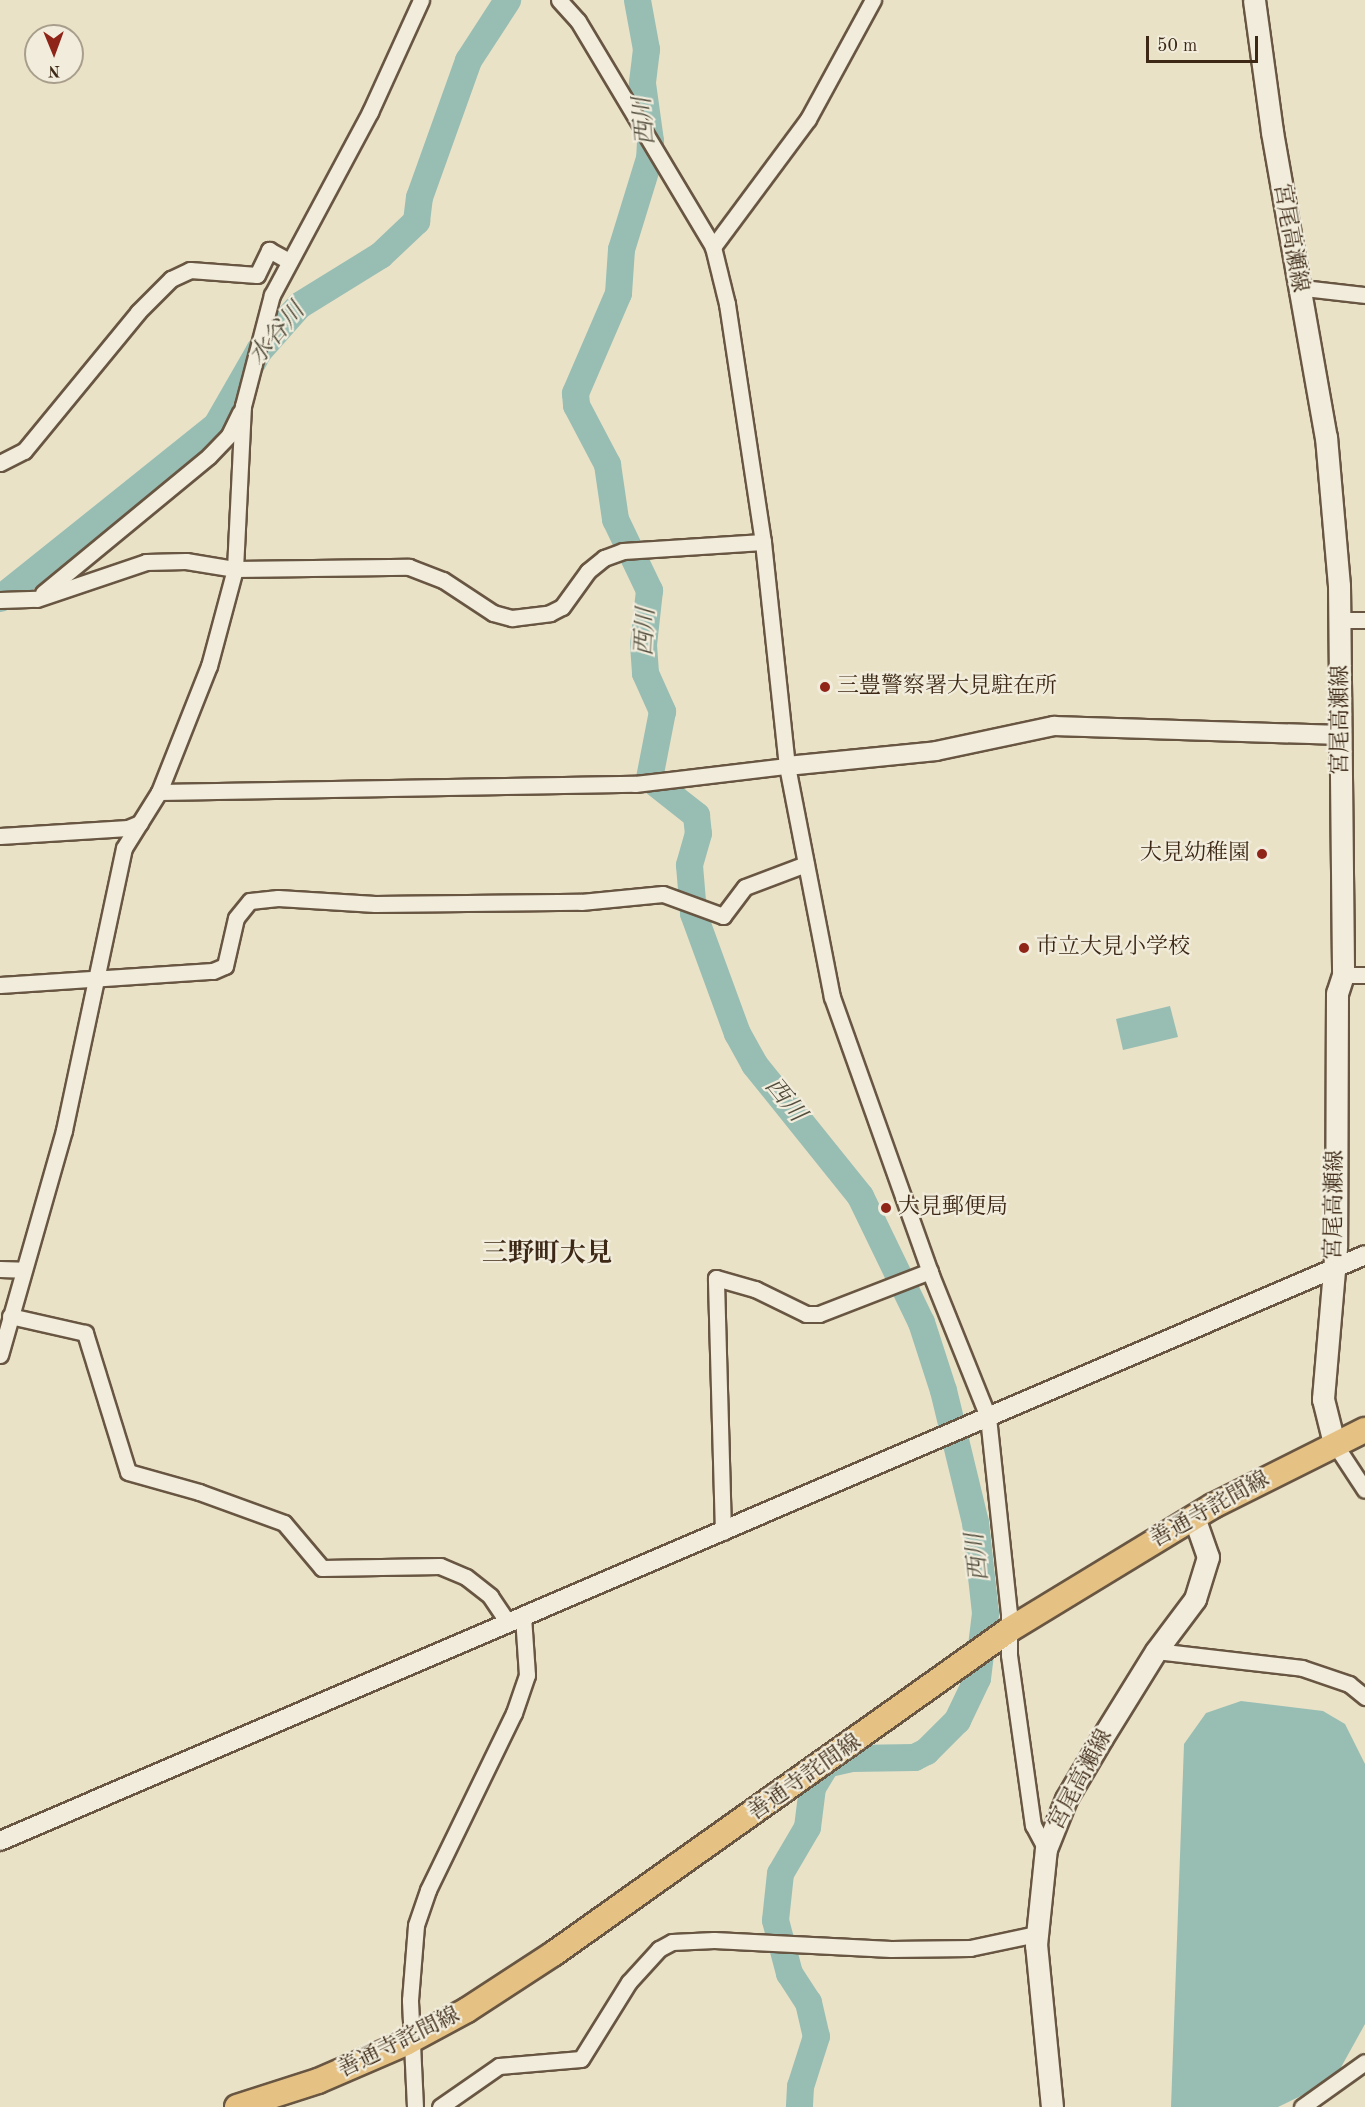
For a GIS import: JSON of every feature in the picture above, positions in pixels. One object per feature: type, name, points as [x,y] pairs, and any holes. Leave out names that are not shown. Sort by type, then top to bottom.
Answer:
[{"type":"main road","name":"宮尾高瀬線","points":[[1254,0],[1272,132],[1326,437],[1341,620],[1343,975],[1337,993],[1334,1268],[1323,1399],[1334,1443]]},
{"type":"main road","name":"善通寺詫間線","points":[[237,2107],[318,2081],[412,2040],[553,1954],[1009,1630],[1194,1517],[1334,1443],[1365,1430]]},
{"type":"main road","name":"宮尾高瀬線","points":[[1052,2107],[1038,1988],[1036,1934],[1046,1849],[1066,1799],[1156,1651],[1196,1599],[1204,1578],[1207,1548],[1194,1517]]},
{"type":"street","points":[[37,599],[209,456],[229,435],[243,406],[272,295],[370,112],[421,0]]},
{"type":"street","points":[[559,0],[578,21],[713,247],[727,304],[763,542],[787,766],[832,997],[930,1270],[988,1418],[1009,1630],[1033,1825],[1046,1849]]},
{"type":"street","points":[[713,247],[808,119],[873,0]]},
{"type":"street","points":[[0,463],[24,451],[138,312],[171,279],[190,270],[257,275],[269,250],[289,261]]},
{"type":"street","points":[[1312,289],[1365,295]]},
{"type":"street","points":[[0,1355],[64,1130],[124,848],[159,792],[209,666],[235,569],[243,406]]},
{"type":"street","points":[[0,600],[37,599],[146,562],[186,561],[235,569],[409,567],[443,579],[493,612],[512,618],[550,613],[562,607],[588,572],[604,558],[623,551],[763,542]]},
{"type":"street","points":[[1341,620],[1365,620]]},
{"type":"street","points":[[159,792],[635,784],[936,751],[1054,726],[1341,735]]},
{"type":"street","points":[[0,836],[128,828],[140,823]]},
{"type":"street","points":[[0,985],[213,971],[225,966],[236,918],[249,901],[278,898],[375,904],[580,902],[663,894],[723,916],[746,887],[806,864]]},
{"type":"street","points":[[1343,975],[1365,975]]},
{"type":"street","points":[[0,1841],[1365,1255]]},
{"type":"street","points":[[0,1269],[23,1270]]},
{"type":"street","points":[[723,1532],[716,1278],[755,1289],[806,1314],[819,1314],[930,1270]]},
{"type":"street","points":[[10,1316],[85,1334],[128,1472],[284,1523],[322,1568],[440,1566],[466,1577],[516,1620],[528,1652],[524,1684],[428,1890],[416,1925],[411,1963],[415,2107]]},
{"type":"street","points":[[1334,1443],[1365,1490]]},
{"type":"street","points":[[1156,1651],[1302,1668],[1349,1684],[1365,1697]]},
{"type":"street","points":[[441,2107],[499,2066],[580,2060],[628,1982],[659,1949],[672,1942],[714,1940],[891,1950],[958,1948],[1036,1934]]},
{"type":"street","points":[[1302,2107],[1365,2062]]},
{"type":"water","points":[[1170,1006],[1178,1037],[1123,1050],[1116,1019]]},
{"type":"water","points":[[1241,1701],[1323,1711],[1345,1724],[1365,1764],[1365,2024],[1334,2080],[1278,2107],[1171,2107],[1184,1744],[1206,1713]]},
{"type":"waterway","name":"水谷川","points":[[0,598],[216,425],[259,350],[299,305],[380,255],[416,221],[419,197],[468,60],[507,0]]},
{"type":"waterway","name":"西川","points":[[637,0],[646,49],[642,83],[650,141],[649,158],[621,249],[618,293],[575,393],[576,405],[607,464],[615,519],[649,590],[643,644],[645,673],[662,711],[649,778],[696,815],[698,833],[689,865],[693,913],[737,1033],[754,1064],[860,1196],[921,1322],[943,1390],[975,1522],[985,1613],[977,1678],[957,1720],[926,1751],[914,1757],[851,1758],[826,1764],[812,1787],[807,1827],[780,1873],[775,1920],[789,1973],[808,2002],[816,2036],[800,2086],[799,2107]]},
{"type":"place","name":"三豊警察署大見駐在所","points":[[825,687]]},
{"type":"place","name":"大見幼稚園","points":[[1262,854]]},
{"type":"place","name":"市立大見小学校","points":[[1024,948]]},
{"type":"place","name":"大見郵便局","points":[[886,1208]]},
{"type":"district","name":"三野町大見","points":[[547,1255]]}]
